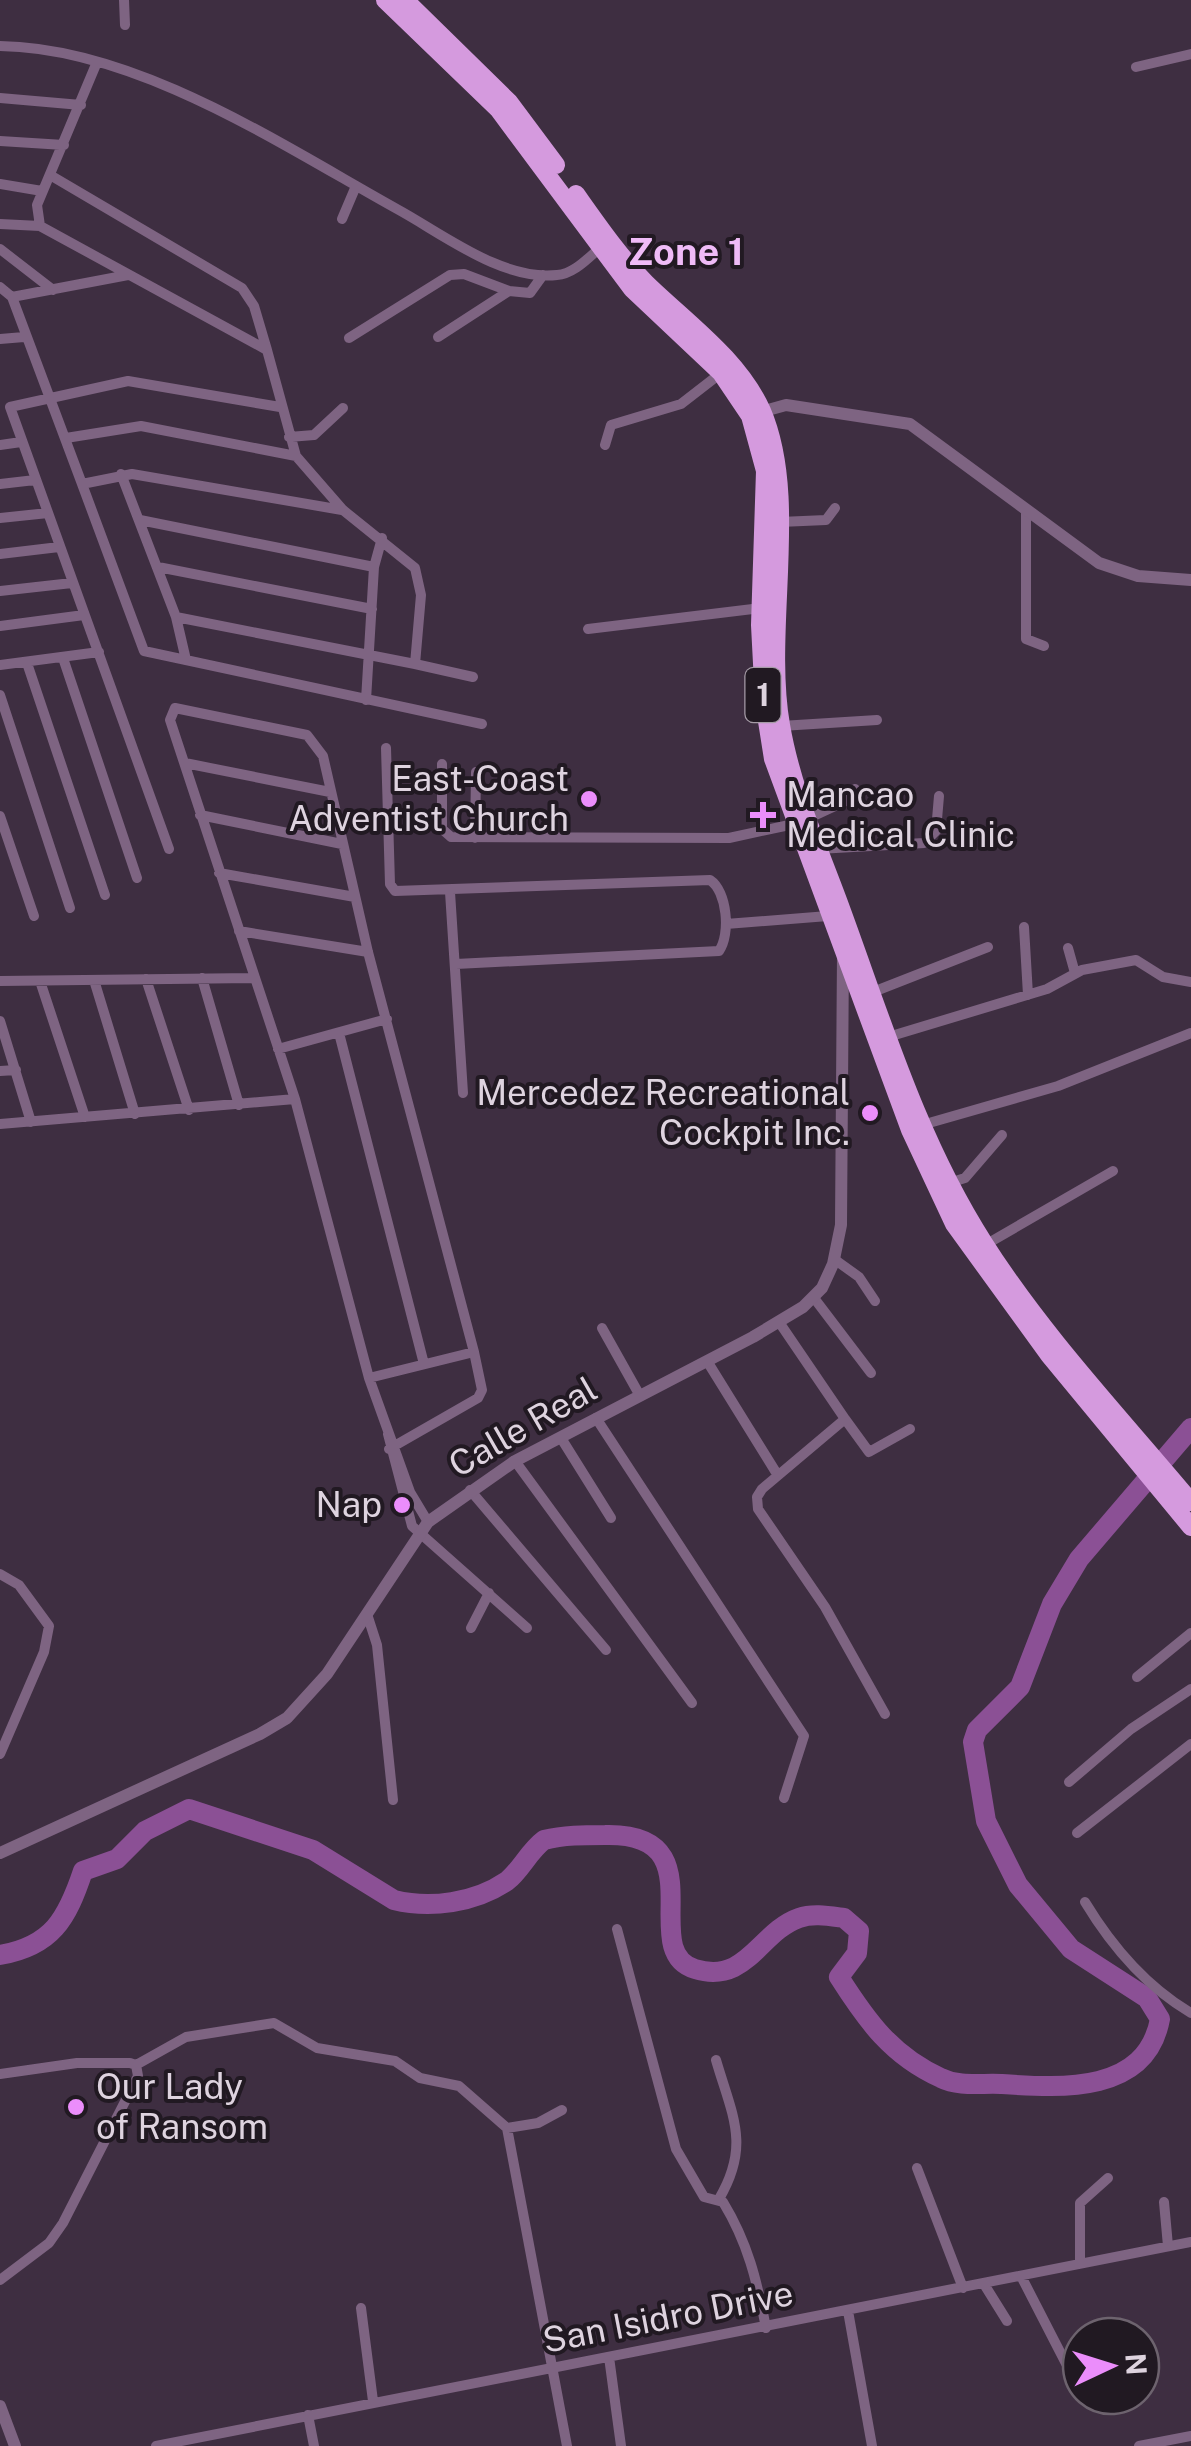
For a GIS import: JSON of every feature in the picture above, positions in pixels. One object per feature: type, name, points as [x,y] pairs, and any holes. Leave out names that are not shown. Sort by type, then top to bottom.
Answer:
[{"type":"highway","name":"1","points":[[384,0],[510,102],[632,289],[722,373],[756,413],[765,471],[761,608],[767,730],[801,822],[828,916],[910,1130],[954,1224],[1040,1344],[1182,1493],[1191,1527]]},
{"type":"highway","name":"1","points":[[404,0],[458,60]]},
{"type":"highway","name":"1","points":[[604,244],[731,364],[756,413],[776,460],[779,522],[774,626],[781,726],[801,822],[818,849],[922,1125],[950,1184],[985,1245],[1126,1436]]},
{"type":"street","points":[[124,0],[125,24]]},
{"type":"street","points":[[0,46],[30,46],[98,62],[219,112],[466,249],[543,274],[571,272],[604,244]]},
{"type":"street","points":[[1136,67],[1191,54]]},
{"type":"street","points":[[40,226],[36,205],[98,62]]},
{"type":"street","points":[[0,98],[81,105]]},
{"type":"street","points":[[0,141],[64,145]]},
{"type":"street","points":[[50,175],[242,288],[254,306],[296,456],[343,510],[415,568],[419,578],[415,664]]},
{"type":"street","points":[[0,184],[42,190]]},
{"type":"street","points":[[342,219],[356,186]]},
{"type":"street","points":[[0,224],[40,226],[267,350]]},
{"type":"street","points":[[0,249],[53,290]]},
{"type":"street","points":[[349,338],[450,274],[464,274],[509,291],[530,293],[543,274]]},
{"type":"street","points":[[12,297],[128,275]]},
{"type":"street","points":[[0,287],[12,297],[24,337],[51,397],[140,646],[150,654],[482,724]]},
{"type":"street","points":[[438,337],[509,291]]},
{"type":"street","points":[[0,339],[24,337]]},
{"type":"street","points":[[605,445],[611,425],[681,404],[722,373]]},
{"type":"street","points":[[169,849],[48,512],[5,408],[128,381],[280,408]]},
{"type":"street","points":[[756,413],[786,405],[910,424],[1081,552],[1120,572],[1191,580]]},
{"type":"street","points":[[290,438],[314,435],[342,408]]},
{"type":"street","points":[[66,438],[142,426],[296,456]]},
{"type":"street","points":[[0,444],[21,442]]},
{"type":"street","points":[[82,484],[121,474],[343,510]]},
{"type":"street","points":[[121,474],[176,616],[186,660]]},
{"type":"street","points":[[0,484],[36,480]]},
{"type":"street","points":[[779,522],[826,520],[835,508]]},
{"type":"street","points":[[0,518],[48,512]]},
{"type":"street","points":[[1026,513],[1026,639],[1044,646]]},
{"type":"street","points":[[140,520],[374,568]]},
{"type":"street","points":[[366,700],[374,568],[382,538]]},
{"type":"street","points":[[0,554],[60,548]]},
{"type":"street","points":[[158,568],[372,609]]},
{"type":"street","points":[[0,591],[72,583]]},
{"type":"street","points":[[588,629],[761,608]]},
{"type":"street","points":[[0,626],[84,615]]},
{"type":"street","points":[[176,616],[474,677]]},
{"type":"street","points":[[0,665],[99,652]]},
{"type":"street","points":[[63,658],[137,878]]},
{"type":"street","points":[[27,662],[105,895]]},
{"type":"street","points":[[0,695],[70,908]]},
{"type":"street","points":[[392,1447],[481,1394],[474,1352],[368,952],[319,746],[307,734],[175,708],[170,715],[295,1099],[369,1378],[406,1496],[424,1528],[527,1628]]},
{"type":"street","points":[[781,726],[876,720]]},
{"type":"street","points":[[386,748],[390,884],[401,893],[710,880],[719,887],[726,924],[723,948],[713,952],[456,964]]},
{"type":"street","points":[[185,763],[330,792]]},
{"type":"street","points":[[442,764],[443,834],[476,838],[729,838],[801,822],[846,800],[855,789]]},
{"type":"street","points":[[476,772],[476,838]]},
{"type":"street","points":[[818,849],[924,842],[936,831],[939,796]]},
{"type":"street","points":[[200,815],[342,844]]},
{"type":"street","points":[[0,816],[34,916]]},
{"type":"street","points":[[220,873],[356,897]]},
{"type":"street","points":[[450,892],[463,1093]]},
{"type":"street","points":[[726,924],[828,916]]},
{"type":"street","points":[[1024,927],[1028,995]]},
{"type":"street","points":[[239,931],[368,952]]},
{"type":"street","name":"Calle Real","points":[[0,1853],[260,1734],[286,1718],[327,1674],[424,1528],[470,1490],[515,1461],[779,1322],[814,1298],[834,1259],[842,1184],[842,955],[849,932]]},
{"type":"street","points":[[873,992],[988,947]]},
{"type":"street","points":[[1068,948],[1075,973]]},
{"type":"street","points":[[888,1037],[1028,995],[1075,973],[1136,960],[1163,977],[1191,982]]},
{"type":"street","points":[[202,978],[239,1105]]},
{"type":"street","points":[[0,981],[253,978]]},
{"type":"street","points":[[146,979],[189,1110]]},
{"type":"street","points":[[94,980],[135,1114]]},
{"type":"street","points":[[40,981],[84,1118]]},
{"type":"street","points":[[278,1049],[387,1019]]},
{"type":"street","points":[[0,1021],[31,1122]]},
{"type":"street","points":[[339,1033],[424,1364]]},
{"type":"street","points":[[922,1125],[1058,1086],[1191,1033]]},
{"type":"street","points":[[0,1071],[16,1070]]},
{"type":"street","points":[[0,1124],[295,1099]]},
{"type":"street","points":[[950,1184],[965,1178],[1002,1135]]},
{"type":"street","points":[[985,1245],[1114,1171]]},
{"type":"street","points":[[834,1259],[860,1278],[875,1300]]},
{"type":"street","points":[[814,1298],[871,1373]]},
{"type":"street","points":[[779,1322],[869,1452],[910,1429]]},
{"type":"street","points":[[602,1328],[639,1394]]},
{"type":"street","points":[[369,1378],[474,1352]]},
{"type":"street","points":[[707,1360],[777,1474]]},
{"type":"street","points":[[596,1418],[804,1736],[784,1798]]},
{"type":"street","points":[[845,1418],[777,1474],[757,1497],[758,1509],[825,1606],[885,1714]]},
{"type":"street","points":[[560,1438],[611,1518]]},
{"type":"street","points":[[515,1461],[692,1703]]},
{"type":"street","points":[[470,1490],[606,1650]]},
{"type":"street","points":[[0,1574],[19,1585],[49,1626],[44,1652],[0,1754]]},
{"type":"street","points":[[472,1628],[489,1593]]},
{"type":"street","points":[[367,1614],[378,1645],[394,1800]]},
{"type":"street","points":[[1137,1678],[1191,1633]]},
{"type":"street","points":[[1068,1782],[1131,1729],[1191,1689]]},
{"type":"street","points":[[1078,1834],[1191,1744]]},
{"type":"street","points":[[1085,1902],[1122,1952],[1173,2002],[1191,2012]]},
{"type":"street","points":[[617,1929],[676,2149],[704,2198],[719,2200]]},
{"type":"street","points":[[0,2074],[77,2063],[136,2065],[186,2037],[274,2023],[317,2048],[394,2060],[420,2078],[468,2090],[495,2122],[507,2128],[538,2123],[562,2110]]},
{"type":"street","points":[[716,2060],[740,2150],[732,2177],[719,2200]]},
{"type":"street","points":[[0,2280],[39,2252],[63,2223],[133,2088],[136,2065]]},
{"type":"street","points":[[507,2128],[567,2446]]},
{"type":"street","points":[[918,2168],[963,2288]]},
{"type":"street","points":[[1080,2264],[1080,2203],[1108,2178]]},
{"type":"street","points":[[719,2200],[751,2254],[766,2328]]},
{"type":"street","points":[[1164,2202],[1168,2246]]},
{"type":"street","name":"San Isidro Drive","points":[[156,2446],[1191,2242]]},
{"type":"street","points":[[1022,2276],[1061,2353]]},
{"type":"street","points":[[984,2284],[1007,2322]]},
{"type":"street","points":[[361,2308],[373,2401]]},
{"type":"street","points":[[848,2311],[872,2446]]},
{"type":"street","points":[[609,2358],[620,2446]]},
{"type":"street","points":[[0,2406],[16,2446]]},
{"type":"street","points":[[308,2415],[314,2446]]},
{"type":"street","points":[[1139,2446],[1191,2436]]},
{"type":"waterway","points":[[0,1955],[33,1945],[55,1928],[71,1903],[83,1871],[117,1859],[145,1831],[189,1809],[313,1850],[394,1900],[422,1904],[467,1899],[494,1889],[512,1877],[544,1840],[605,1835],[639,1839],[659,1852],[668,1871],[672,1940],[679,1958],[695,1969],[728,1970],[799,1918],[844,1918],[859,1931],[857,1953],[839,1977],[882,2036],[924,2069],[955,2083],[970,2084],[1074,2085],[1120,2074],[1138,2061],[1152,2043],[1160,2019],[1147,1998],[1071,1949],[1018,1885],[986,1821],[973,1742],[977,1730],[1020,1687],[1052,1604],[1079,1559],[1191,1428]]},
{"type":"place","name":"East-Coast Adventist Church","points":[[589,799]]},
{"type":"place","name":"Mancao Medical Clinic","points":[[763,815]]},
{"type":"place","name":"Mercedez Recreational Cockpit Inc.","points":[[870,1113]]},
{"type":"place","name":"Nap","points":[[402,1505]]},
{"type":"place","name":"Our Lady of Ransom","points":[[76,2107]]},
{"type":"district","name":"Zone 1","points":[[686,252]]}]
